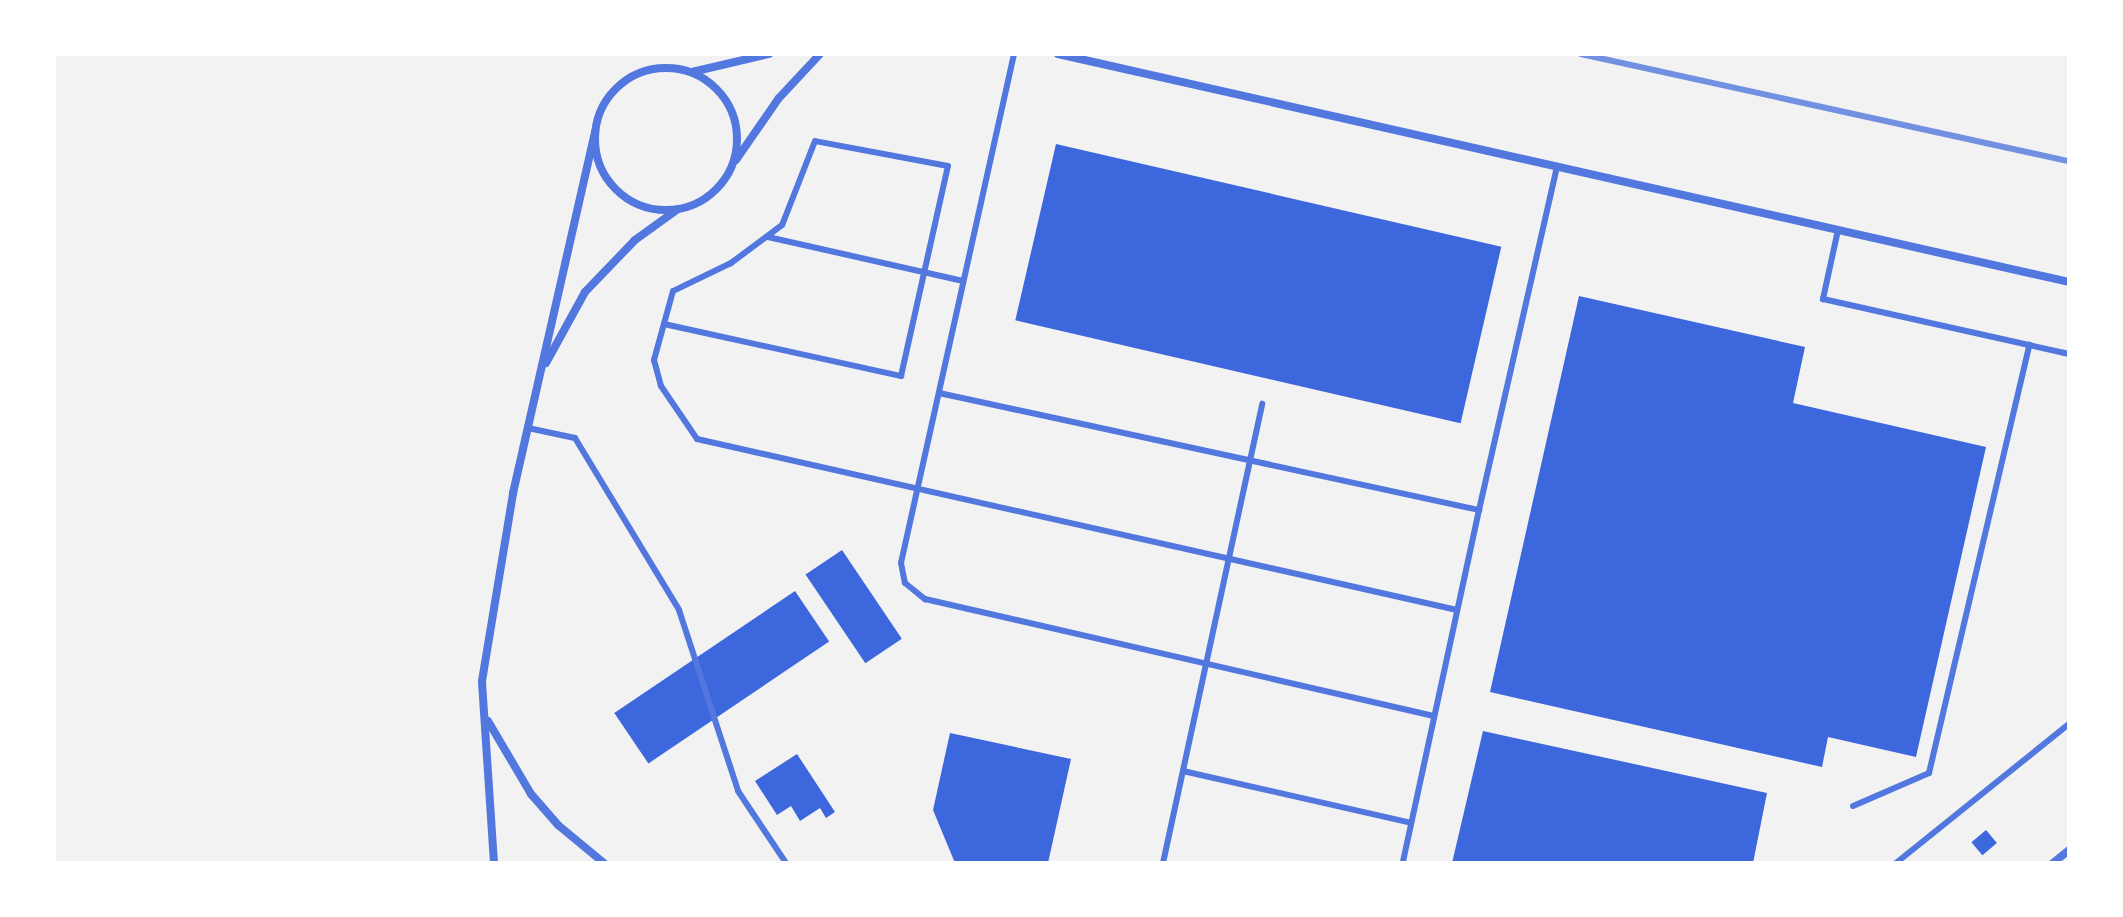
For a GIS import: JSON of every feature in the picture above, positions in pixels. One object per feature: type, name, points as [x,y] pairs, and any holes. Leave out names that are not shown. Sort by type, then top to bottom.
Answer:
[{"type":"street","points":[[494,863],[482,681],[528,428],[595,131],[609,97],[637,73],[655,68],[692,72],[769,54]]},
{"type":"street","points":[[542,370],[585,292],[635,240],[678,209],[712,194],[779,98],[820,54]]},
{"type":"street","points":[[1058,54],[2069,282]]},
{"type":"street","points":[[692,72],[722,94],[731,110],[737,127],[733,164]]},
{"type":"street","points":[[595,131],[601,168],[618,190],[641,205],[678,209]]},
{"type":"street","points":[[486,717],[531,794],[558,825],[604,863]]},
{"type":"street","points":[[2053,863],[2069,850]]},
{"type":"lane","points":[[1014,54],[901,563],[905,583],[925,599],[1206,661],[1434,716]]},
{"type":"lane","points":[[664,324],[901,376],[948,166],[815,141],[782,225],[731,263],[673,291],[654,360],[661,386],[697,439],[1457,610]]},
{"type":"lane","points":[[1403,863],[1557,166]]},
{"type":"lane","points":[[1838,230],[1823,299],[2069,354]]},
{"type":"lane","points":[[768,237],[963,281]]},
{"type":"lane","points":[[1853,806],[1929,773],[2029,345]]},
{"type":"lane","points":[[939,393],[1479,510]]},
{"type":"lane","points":[[1163,863],[1262,404]]},
{"type":"lane","points":[[528,428],[575,438],[679,610],[738,791],[786,863]]},
{"type":"lane","points":[[1896,863],[2069,724]]},
{"type":"lane","points":[[1183,771],[1411,823]]},
{"type":"building","points":[[1056,144],[1501,247],[1461,423],[1015,320]]},
{"type":"building","points":[[1579,296],[1805,347],[1793,403],[1986,447],[1916,757],[1828,737],[1822,767],[1490,692]]},
{"type":"building","points":[[842,550],[902,639],[865,663],[806,575]]},
{"type":"building","points":[[795,591],[829,642],[648,763],[614,713]]},
{"type":"building","points":[[1483,731],[1767,793],[1753,863],[1452,863]]},
{"type":"building","points":[[950,733],[1071,759],[1048,863],[955,863],[933,810]]},
{"type":"building","points":[[797,754],[835,812],[826,818],[820,808],[800,821],[791,806],[777,815],[755,781]]},
{"type":"building","points":[[1986,830],[1997,843],[1982,855],[1971,842]]},
{"type":"railway","points":[[1581,54],[2069,161]]}]
